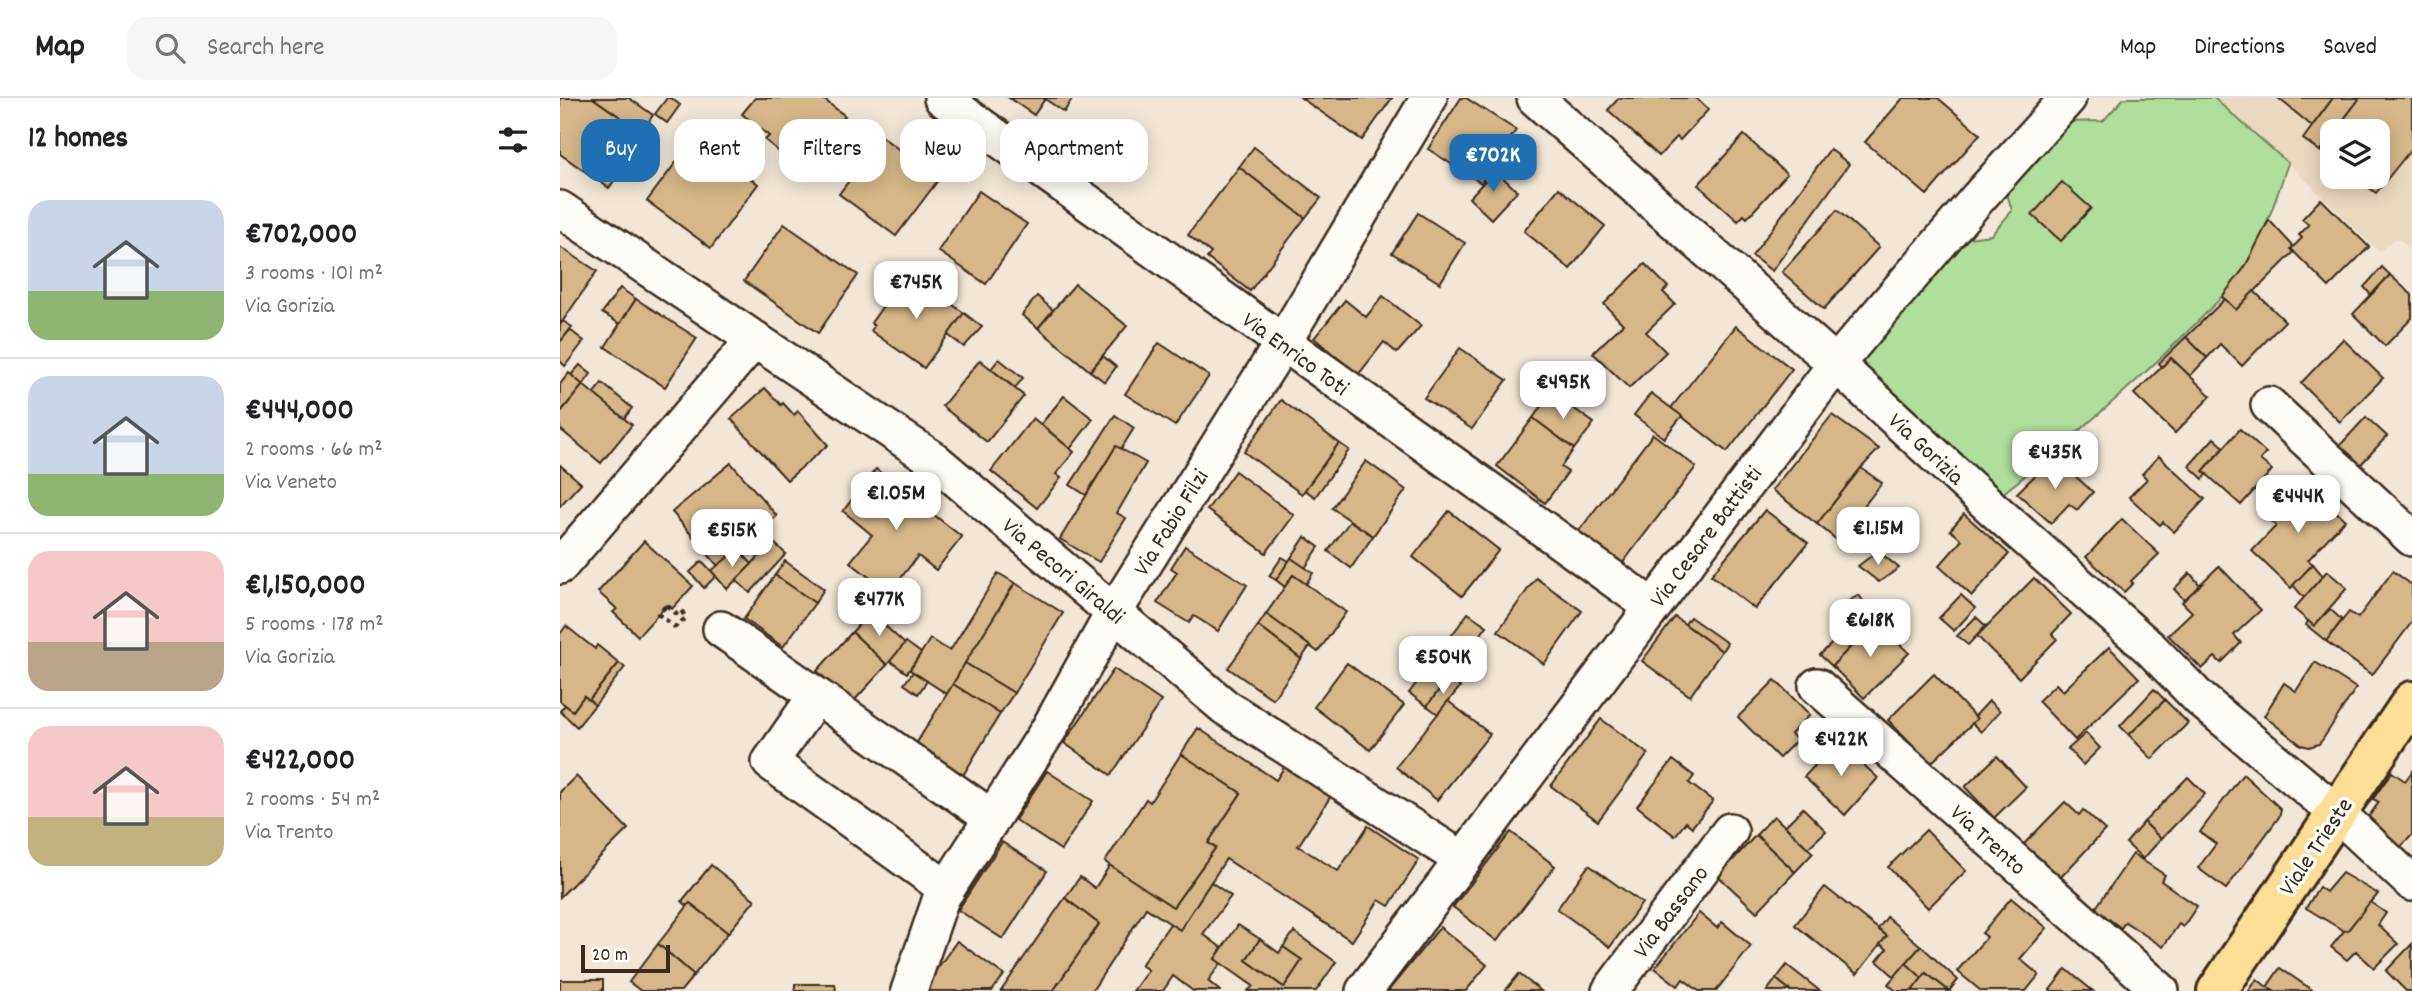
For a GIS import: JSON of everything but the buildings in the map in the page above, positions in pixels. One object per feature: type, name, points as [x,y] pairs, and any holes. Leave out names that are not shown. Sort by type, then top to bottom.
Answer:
[{"type":"main road","name":"Viale Trieste","points":[[2217,991],[2412,701]]},
{"type":"street","name":"Via Enrico Toti","points":[[942,98],[1651,606]]},
{"type":"street","name":"Via Fabio Filzi","points":[[909,991],[941,898],[1049,729],[1114,612],[1282,344],[1429,98]]},
{"type":"street","name":"Via Gorizia","points":[[1535,98],[1836,364],[1992,508],[2151,649],[2200,699],[2336,812],[2412,883]]},
{"type":"street","name":"Via Cesare Battisti","points":[[1364,991],[1651,606],[1836,364],[2068,98]]},
{"type":"street","name":"Via Pecori Giraldi","points":[[560,209],[933,459],[1225,707],[1463,860]]},
{"type":"street","points":[[560,566],[755,338]]},
{"type":"street","points":[[2269,405],[2412,538]]},
{"type":"street","points":[[722,629],[992,818]]},
{"type":"street","name":"Via Trento","points":[[1817,686],[2161,991]]},
{"type":"street","points":[[816,696],[770,762],[947,889]]},
{"type":"street","name":"Via Bassano","points":[[1610,991],[1730,831]]},
{"type":"path","points":[[667,605],[676,614],[681,610],[686,618],[675,627],[658,614],[667,605]]},
{"type":"shaded area","points":[[2214,98],[2412,98],[2412,251],[2400,240],[2394,239],[2379,252],[2288,163]]},
{"type":"green space","points":[[2124,98],[2214,98],[2288,163],[2270,216],[2258,241],[2245,266],[2223,295],[2116,399],[2001,495],[1875,378],[1861,360],[1960,239],[1991,235],[2012,211],[2006,190],[2066,122],[2103,121]]}]
